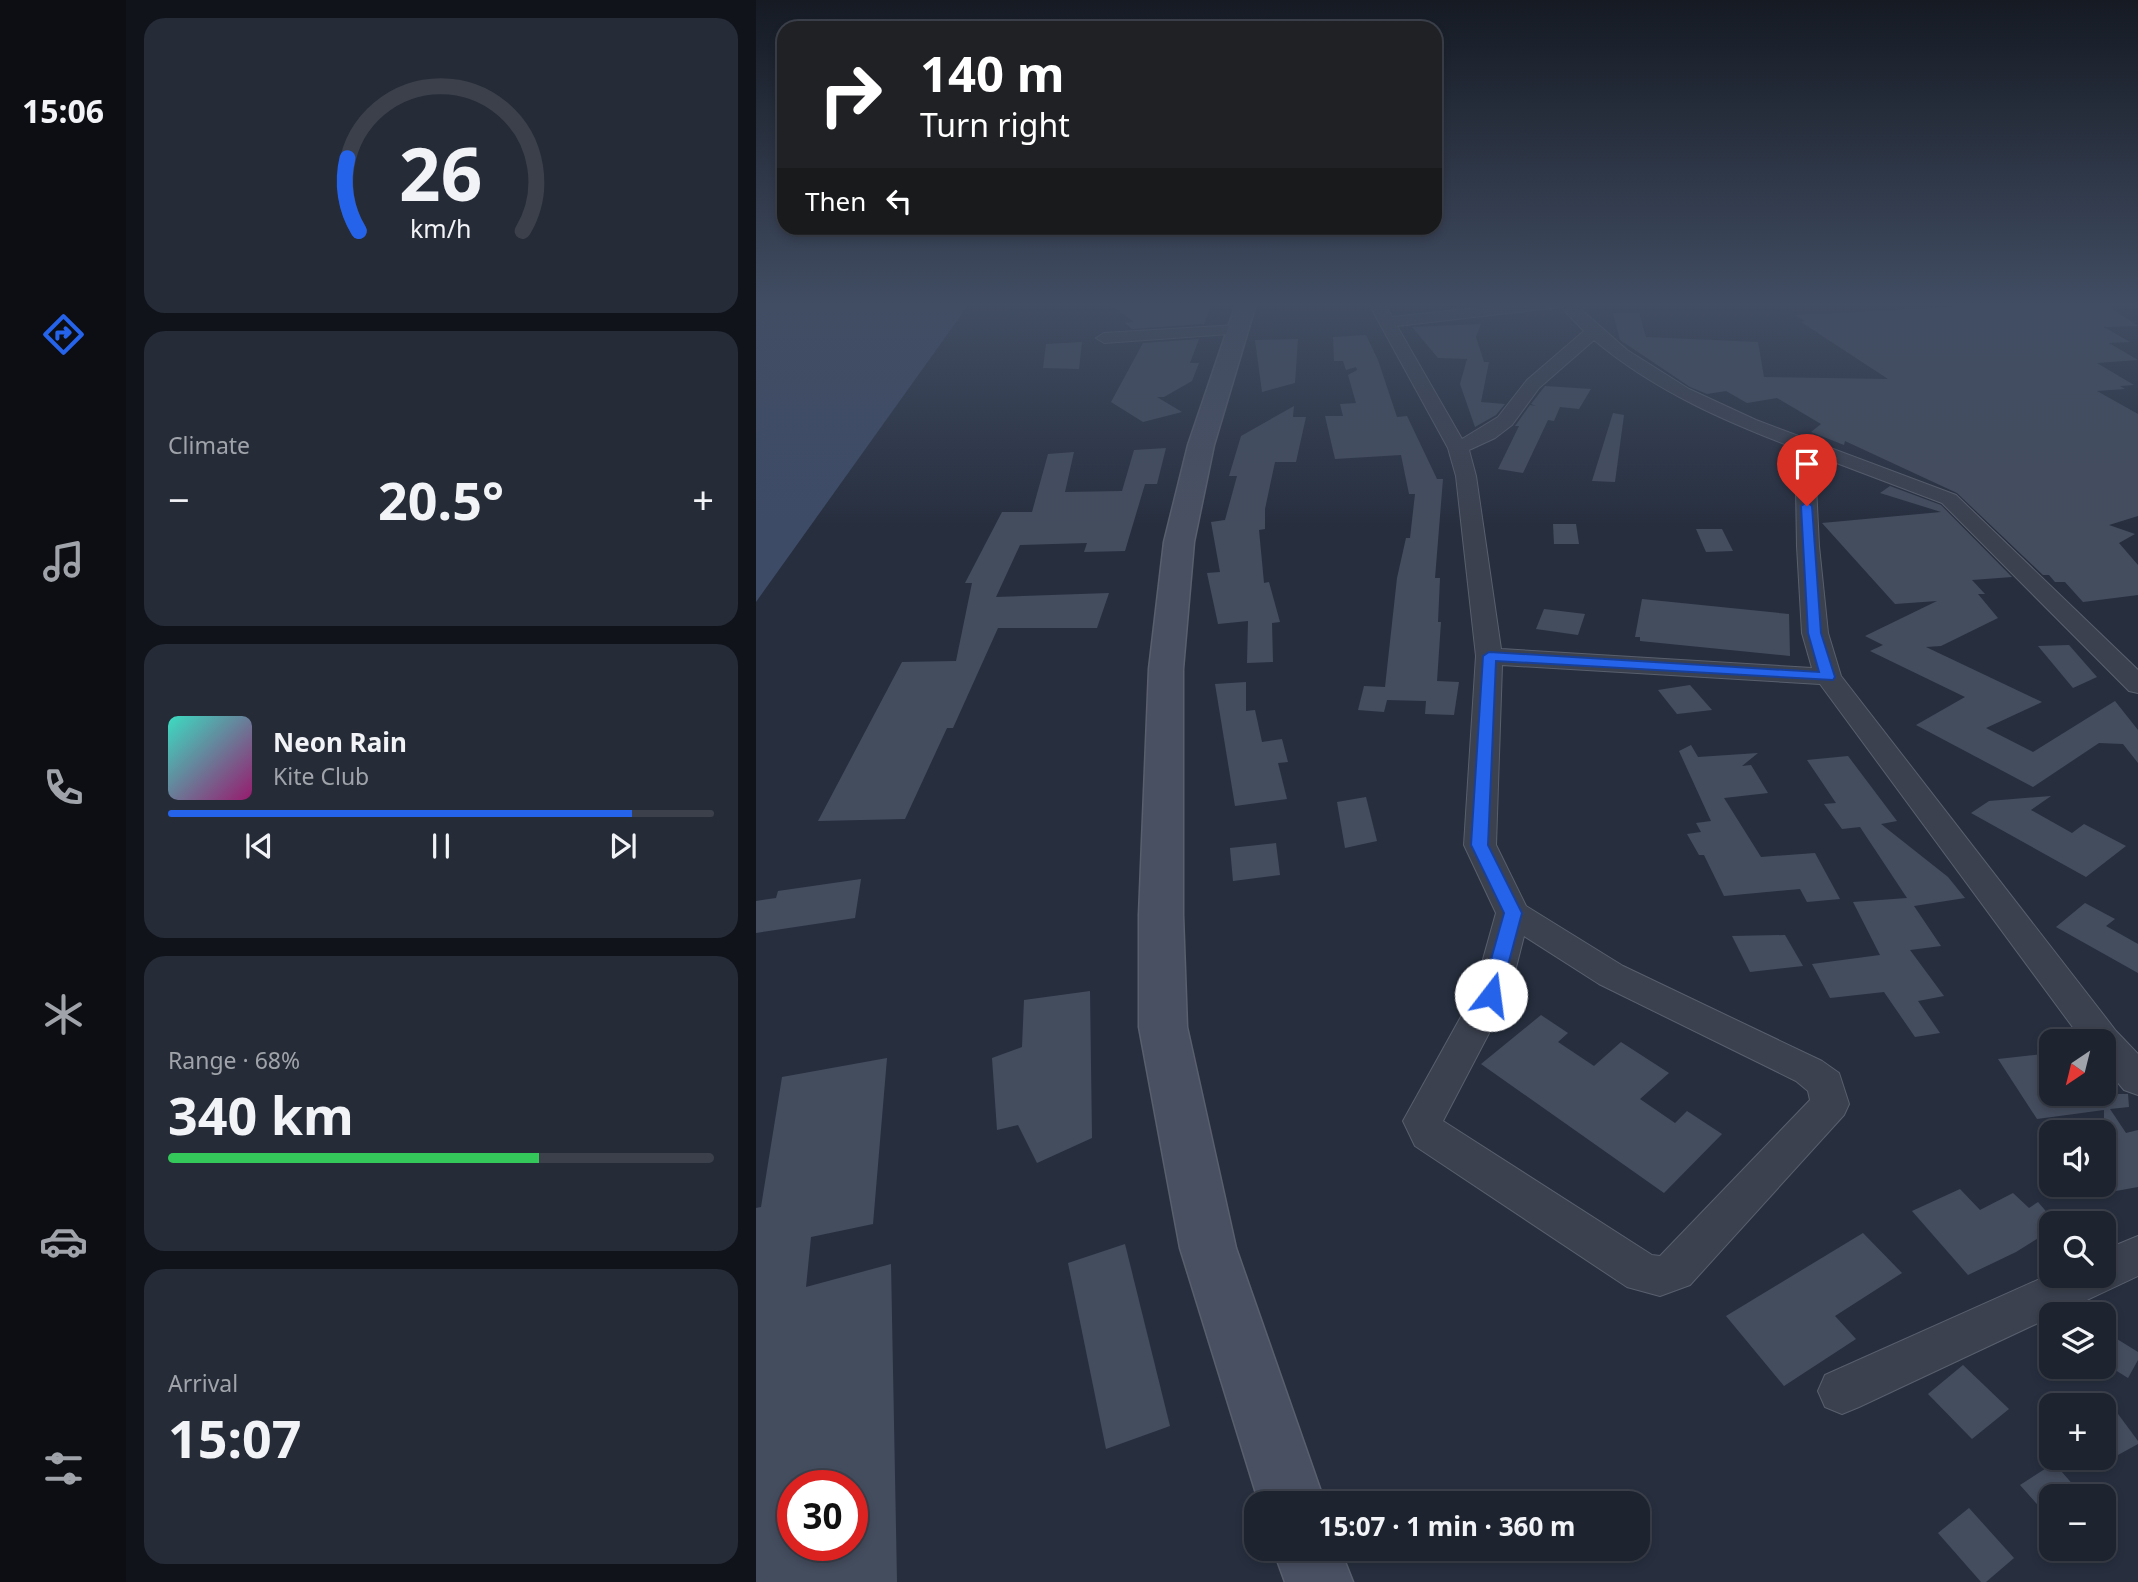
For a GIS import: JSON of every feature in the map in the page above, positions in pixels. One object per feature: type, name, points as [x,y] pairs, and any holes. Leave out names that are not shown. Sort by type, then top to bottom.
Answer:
[{"type":"street","points":[[1223,378],[1201,445],[1178,555],[1166,669],[1161,915],[1163,1027],[1208,1248],[1288,1491]]},
{"type":"street","points":[[1418,378],[1458,448],[1466,476],[1489,656],[1480,845],[1513,913],[1611,975],[1809,1071],[1825,1084],[1830,1104],[1675,1271],[1660,1276],[1643,1273],[1429,1135],[1423,1121],[1491,995],[1513,913]]},
{"type":"street","points":[[1458,448],[1488,434],[1505,421],[1540,378]]},
{"type":"street","points":[[1657,378],[1679,393],[1819,450],[1914,481],[1949,499],[2138,685]]},
{"type":"street","points":[[1819,450],[1806,486],[1808,545],[1815,633],[1828,677],[2094,1029]]},
{"type":"street","points":[[1489,656],[1828,677]]},
{"type":"street","points":[[2116,1055],[2138,1080]]},
{"type":"street","points":[[2116,1265],[2138,1255]]},
{"type":"street","points":[[1842,1391],[2067,1288]]},
{"type":"street","points":[[1311,1561],[1319,1582]]},
{"type":"water","points":[[756,378],[916,378],[756,602]]},
{"type":"building","points":[[1124,378],[1193,378],[1164,397],[1157,397],[1182,412],[1143,422],[1111,402]]},
{"type":"building","points":[[1260,378],[1295,378],[1295,383],[1262,392]]},
{"type":"building","points":[[1349,378],[1384,378],[1397,417],[1407,416],[1437,479],[1443,479],[1435,578],[1440,578],[1438,622],[1441,622],[1437,681],[1459,682],[1454,715],[1425,714],[1426,701],[1387,700],[1384,712],[1358,710],[1364,686],[1385,687],[1397,578],[1406,538],[1410,538],[1415,494],[1409,494],[1401,455],[1335,459],[1325,416],[1343,416],[1340,404],[1356,403]]},
{"type":"building","points":[[1462,378],[1486,378],[1481,402],[1505,404],[1496,415],[1475,427],[1460,384]]},
{"type":"building","points":[[1676,378],[1888,379],[1886,378],[2122,378],[2134,385],[2120,386],[2125,389],[2097,391],[2138,414],[2138,516],[2109,525],[2135,534],[2119,543],[2138,565],[2138,595],[2083,602],[2065,582],[2055,582],[2049,575],[2043,575],[1957,493],[1845,441],[1844,445],[1811,432],[1821,424],[1777,398],[1747,403],[1726,391],[1707,394]]},
{"type":"building","points":[[1545,386],[1591,389],[1579,409],[1560,407],[1554,421],[1548,420],[1523,473],[1498,469],[1519,426],[1515,426],[1530,405],[1536,406],[1531,404]]},
{"type":"building","points":[[1294,406],[1293,417],[1306,417],[1296,462],[1275,462],[1265,509],[1265,529],[1259,530],[1264,583],[1269,582],[1280,622],[1272,623],[1273,662],[1247,663],[1248,621],[1218,624],[1207,573],[1220,572],[1211,522],[1225,520],[1237,476],[1229,476],[1241,436]]},
{"type":"building","points":[[1613,413],[1624,415],[1615,482],[1592,481]]},
{"type":"building","points":[[1166,448],[1157,484],[1145,484],[1125,551],[1084,552],[1087,543],[1020,545],[996,597],[1109,593],[1097,628],[998,628],[953,728],[947,728],[905,819],[818,821],[902,662],[956,661],[972,583],[965,583],[1002,512],[1032,512],[1048,454],[1074,452],[1065,492],[1122,491],[1134,450]]},
{"type":"building","points":[[1890,486],[1941,505],[2012,577],[1972,580],[1985,594],[1978,594],[1998,618],[1941,646],[1926,647],[2042,702],[1986,728],[2033,752],[2115,701],[2138,730],[2138,763],[2123,744],[2099,743],[2033,787],[1916,725],[1965,697],[1870,651],[1883,645],[1865,636],[1937,601],[1895,604],[1822,523],[1941,512],[1880,493]]},
{"type":"building","points":[[1553,524],[1576,524],[1579,544],[1554,544]]},
{"type":"building","points":[[1696,529],[1722,529],[1733,551],[1706,552]]},
{"type":"building","points":[[1642,599],[1789,614],[1790,656],[1640,641],[1640,637],[1635,637]]},
{"type":"building","points":[[1544,609],[1585,614],[1578,635],[1536,629]]},
{"type":"building","points":[[2069,645],[2097,677],[2073,688],[2038,646]]},
{"type":"building","points":[[1246,682],[1246,711],[1255,710],[1262,742],[1282,739],[1288,762],[1278,763],[1287,799],[1235,806],[1215,684]]},
{"type":"building","points":[[1690,685],[1712,710],[1677,714],[1658,690]]},
{"type":"building","points":[[1691,745],[1698,757],[1758,753],[1742,766],[1751,765],[1768,793],[1724,798],[1761,857],[1815,853],[1840,899],[1807,902],[1800,889],[1724,896],[1704,855],[1699,855],[1687,834],[1701,832],[1696,823],[1711,821],[1679,751]]},
{"type":"building","points":[[1848,756],[1897,821],[1881,824],[1948,877],[1965,898],[1914,906],[1941,946],[1910,950],[1944,996],[1918,1001],[1940,1033],[1915,1037],[1884,992],[1830,998],[1812,964],[1880,955],[1853,902],[1907,898],[1860,827],[1842,829],[1824,804],[1836,803],[1807,760]]},
{"type":"building","points":[[2051,796],[2031,810],[2072,833],[2084,824],[2126,846],[2086,877],[1971,813],[1989,801]]},
{"type":"building","points":[[1366,797],[1377,841],[1345,848],[1337,802]]},
{"type":"building","points":[[1276,843],[1280,875],[1233,881],[1230,848]]},
{"type":"building","points":[[861,879],[855,918],[756,933],[756,901],[776,898],[778,891]]},
{"type":"building","points":[[2085,903],[2115,919],[2106,926],[2138,944],[2138,973],[2056,927]]},
{"type":"building","points":[[1785,935],[1803,966],[1750,972],[1732,936]]},
{"type":"building","points":[[1090,991],[1092,1138],[1037,1163],[1018,1125],[997,1130],[992,1058],[1022,1047],[1024,1000]]},
{"type":"building","points":[[1541,1015],[1568,1033],[1558,1042],[1594,1066],[1621,1042],[1669,1073],[1640,1099],[1675,1123],[1687,1111],[1722,1134],[1664,1193],[1481,1064]]},
{"type":"building","points":[[2039,1054],[2039,1106],[2116,1106],[2116,1094],[2128,1094],[2129,1107],[2110,1109],[2126,1133],[2138,1130],[2138,1187],[2116,1191],[2116,1120],[2104,1120],[2104,1110],[2037,1119],[1998,1059]]},
{"type":"building","points":[[887,1058],[873,1224],[811,1237],[806,1287],[891,1264],[897,1582],[756,1582],[756,1208],[761,1207],[782,1077]]},
{"type":"building","points":[[1960,1189],[1980,1210],[2013,1193],[2029,1208],[2038,1202],[2046,1211],[2039,1211],[2039,1238],[1968,1275],[1912,1211]]},
{"type":"building","points":[[1863,1233],[1902,1273],[1835,1316],[1856,1339],[1784,1386],[1726,1316]]},
{"type":"building","points":[[1125,1244],[1170,1426],[1106,1449],[1068,1263]]},
{"type":"building","points":[[2116,1338],[2138,1352],[2138,1360],[2128,1378],[2116,1370]]},
{"type":"building","points":[[1963,1365],[2009,1409],[1972,1439],[1928,1394]]},
{"type":"building","points":[[2116,1411],[2138,1441],[2138,1444],[2118,1455]]},
{"type":"building","points":[[2043,1470],[2060,1470],[2072,1484],[2039,1484],[2039,1506],[2020,1485]]},
{"type":"building","points":[[1969,1508],[2014,1558],[1986,1582],[1981,1582],[1938,1533]]},
{"type":"route","points":[[1491,995],[1513,913],[1480,845],[1489,656],[1828,677],[1815,633],[1807,506]]}]
